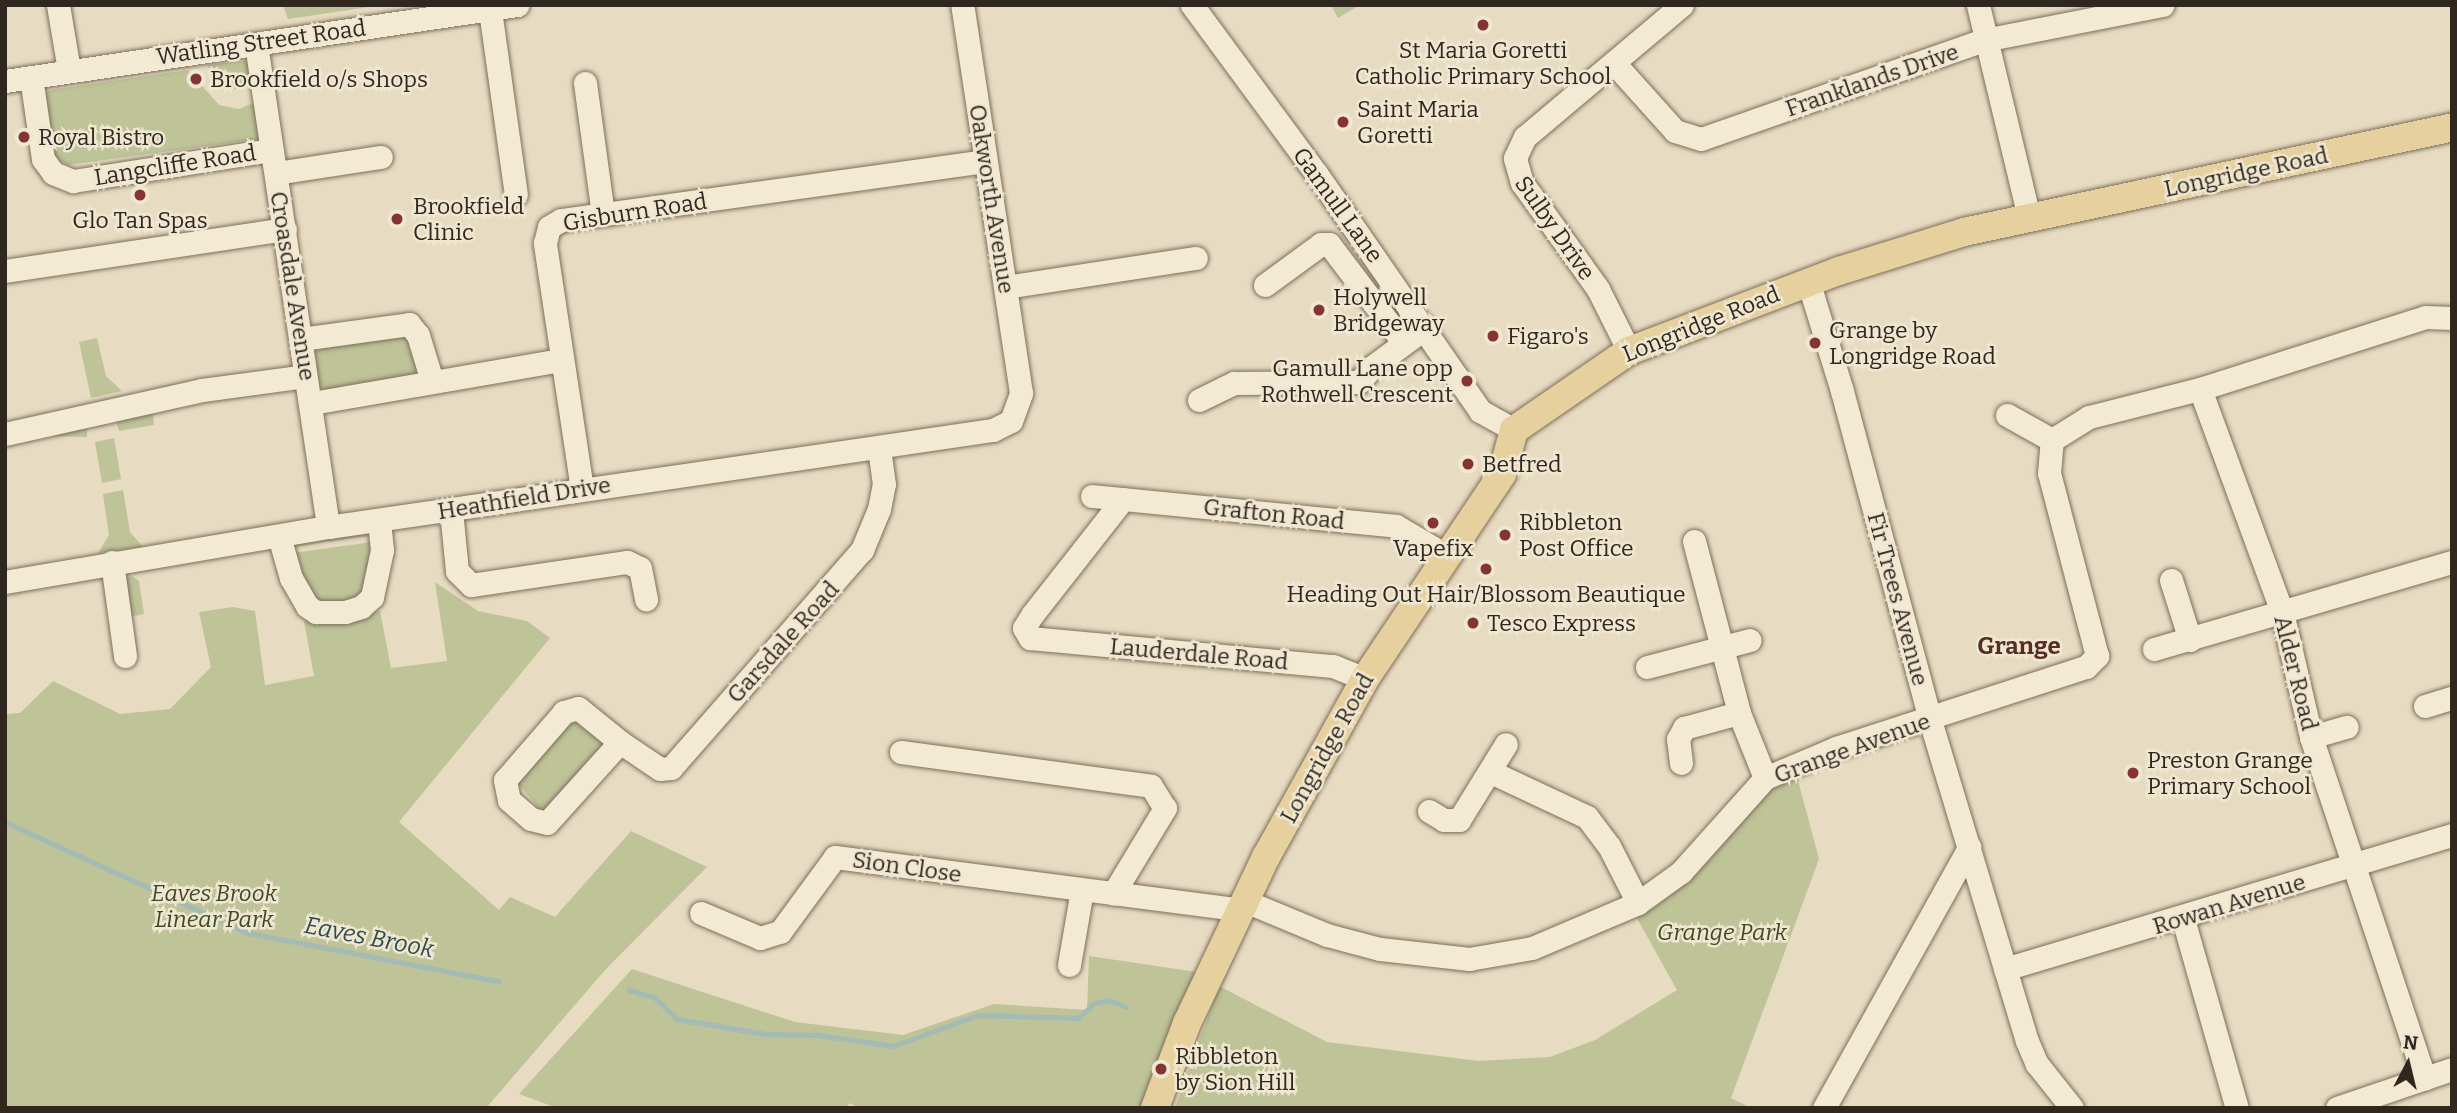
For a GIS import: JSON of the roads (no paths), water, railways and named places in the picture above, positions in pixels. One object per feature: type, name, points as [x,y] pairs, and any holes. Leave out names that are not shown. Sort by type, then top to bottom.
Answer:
[{"type":"main road","name":"Longridge Road","points":[[1154,1108],[1187,1023],[1243,906],[1365,679],[1502,474],[1514,430],[1629,351],[1808,281],[1964,232],[2452,127]]},
{"type":"street","points":[[58,5],[69,70]]},
{"type":"street","name":"Watling Street Road","points":[[5,81],[517,5]]},
{"type":"street","name":"Oakworth Avenue","points":[[962,5],[1021,393]]},
{"type":"street","name":"Gamull Lane","points":[[1192,5],[1426,327],[1480,411],[1514,430]]},
{"type":"street","name":"Sulby Drive","points":[[1629,351],[1598,289],[1514,169],[1517,149],[1525,137],[1682,5]]},
{"type":"street","points":[[1978,5],[1984,40],[2029,218]]},
{"type":"street","name":"Franklands Drive","points":[[1614,63],[1675,131],[1701,139],[1984,40],[2163,5]]},
{"type":"street","points":[[490,9],[516,194]]},
{"type":"street","name":"Croasdale Avenue","points":[[256,44],[305,376],[312,403],[328,527]]},
{"type":"street","name":"Langcliffe Road","points":[[31,77],[43,159],[53,173],[72,181],[272,150]]},
{"type":"street","points":[[585,83],[603,214]]},
{"type":"street","points":[[276,173],[381,157]]},
{"type":"street","name":"Gisburn Road","points":[[582,489],[561,360],[546,238],[550,227],[561,220],[984,161]]},
{"type":"street","points":[[5,271],[285,229]]},
{"type":"street","points":[[1265,285],[1321,244],[1329,244],[1404,343]]},
{"type":"street","points":[[1006,287],[1196,258]]},
{"type":"street","name":"Fir Trees Avenue","points":[[1808,281],[1842,391],[1930,720],[2005,969],[2037,1064],[2071,1108]]},
{"type":"street","points":[[2007,415],[2052,440],[2089,417],[2200,389],[2425,317],[2452,318]]},
{"type":"street","points":[[301,339],[409,324],[418,335],[432,381]]},
{"type":"street","points":[[1199,400],[1234,383],[1359,382],[1372,366],[1426,327]]},
{"type":"street","points":[[312,403],[561,360]]},
{"type":"street","points":[[5,434],[202,390],[305,376]]},
{"type":"street","name":"Alder Road","points":[[2200,389],[2282,612],[2311,737],[2356,864],[2425,1079]]},
{"type":"street","name":"Heathfield Drive","points":[[5,582],[328,527],[993,430],[1011,421],[1021,393]]},
{"type":"street","name":"Grange Avenue","points":[[1243,906],[1380,949],[1469,959],[1532,948],[1638,903],[1681,872],[1765,778],[1836,748],[1930,720],[2087,667],[2097,656],[2049,473],[2052,440]]},
{"type":"street","name":"Garsdale Road","points":[[620,742],[547,823],[531,820],[509,800],[505,780],[564,712],[578,708],[620,742],[660,769],[671,768],[851,567],[879,509],[884,484],[880,447]]},
{"type":"street","name":"Grafton Road","points":[[1093,496],[1396,526],[1447,556]]},
{"type":"street","name":"Lauderdale Road","points":[[1122,499],[1032,615],[1024,628],[1030,638],[1333,666],[1365,679]]},
{"type":"street","points":[[451,510],[457,571],[471,585],[627,562],[640,568],[646,599]]},
{"type":"street","points":[[279,536],[291,578],[307,606],[316,612],[345,612],[361,607],[372,597],[382,550],[379,521]]},
{"type":"street","points":[[1694,541],[1739,713],[1765,778]]},
{"type":"street","points":[[112,562],[125,656]]},
{"type":"street","points":[[2154,649],[2452,562]]},
{"type":"street","points":[[2171,580],[2190,640]]},
{"type":"street","points":[[1647,667],[1750,640]]},
{"type":"street","points":[[2425,706],[2452,698]]},
{"type":"street","points":[[1681,763],[1678,739],[1684,728],[1739,713]]},
{"type":"street","points":[[2311,737],[2347,727]]},
{"type":"street","points":[[1429,811],[1444,820],[1459,820],[1506,744]]},
{"type":"street","points":[[901,752],[1151,786],[1165,808],[1113,894]]},
{"type":"street","points":[[1491,772],[1587,817],[1609,846],[1638,903]]},
{"type":"street","name":"Rowan Avenue","points":[[2005,969],[2183,919],[2452,835]]},
{"type":"street","points":[[1824,1108],[1969,847]]},
{"type":"street","name":"Sion Close","points":[[701,913],[760,937],[780,932],[835,857],[1113,894],[1243,906]]},
{"type":"street","points":[[1069,965],[1082,890]]},
{"type":"street","points":[[2183,919],[2237,1108]]},
{"type":"street","points":[[2337,1108],[2452,1069]]},
{"type":"waterway","name":"Eaves Brook","points":[[5,822],[248,933],[498,981]]},
{"type":"waterway","points":[[629,990],[654,997],[677,1019],[766,1034],[818,1035],[893,1046],[978,1015],[1078,1018],[1094,1003],[1109,1000],[1126,1007]]},
{"type":"place","name":"St Maria Goretti Catholic Primary School","points":[[1483,25]]},
{"type":"place","name":"Brookfield o/s Shops","points":[[196,79]]},
{"type":"place","name":"Saint Maria Goretti","points":[[1343,122]]},
{"type":"place","name":"Royal Bistro","points":[[24,137]]},
{"type":"place","name":"Glo Tan Spas","points":[[140,195]]},
{"type":"place","name":"Brookfield Clinic","points":[[397,219]]},
{"type":"place","name":"Holywell Bridgeway","points":[[1319,310]]},
{"type":"place","name":"Figaro's","points":[[1493,336]]},
{"type":"place","name":"Grange by Longridge Road","points":[[1815,343]]},
{"type":"place","name":"Gamull Lane opp Rothwell Crescent","points":[[1467,381]]},
{"type":"place","name":"Betfred","points":[[1468,464]]},
{"type":"place","name":"Vapefix","points":[[1433,523]]},
{"type":"place","name":"Ribbleton Post Office","points":[[1505,535]]},
{"type":"place","name":"Heading Out Hair/Blossom Beautique","points":[[1486,569]]},
{"type":"place","name":"Tesco Express","points":[[1473,623]]},
{"type":"place","name":"Preston Grange Primary School","points":[[2133,773]]},
{"type":"place","name":"Ribbleton by Sion Hill","points":[[1161,1069]]},
{"type":"district","name":"Grange","points":[[2019,647]]},
{"type":"park label","name":"Eaves Brook Linear Park","points":[[214,906]]},
{"type":"park label","name":"Grange Park","points":[[1722,932]]}]
